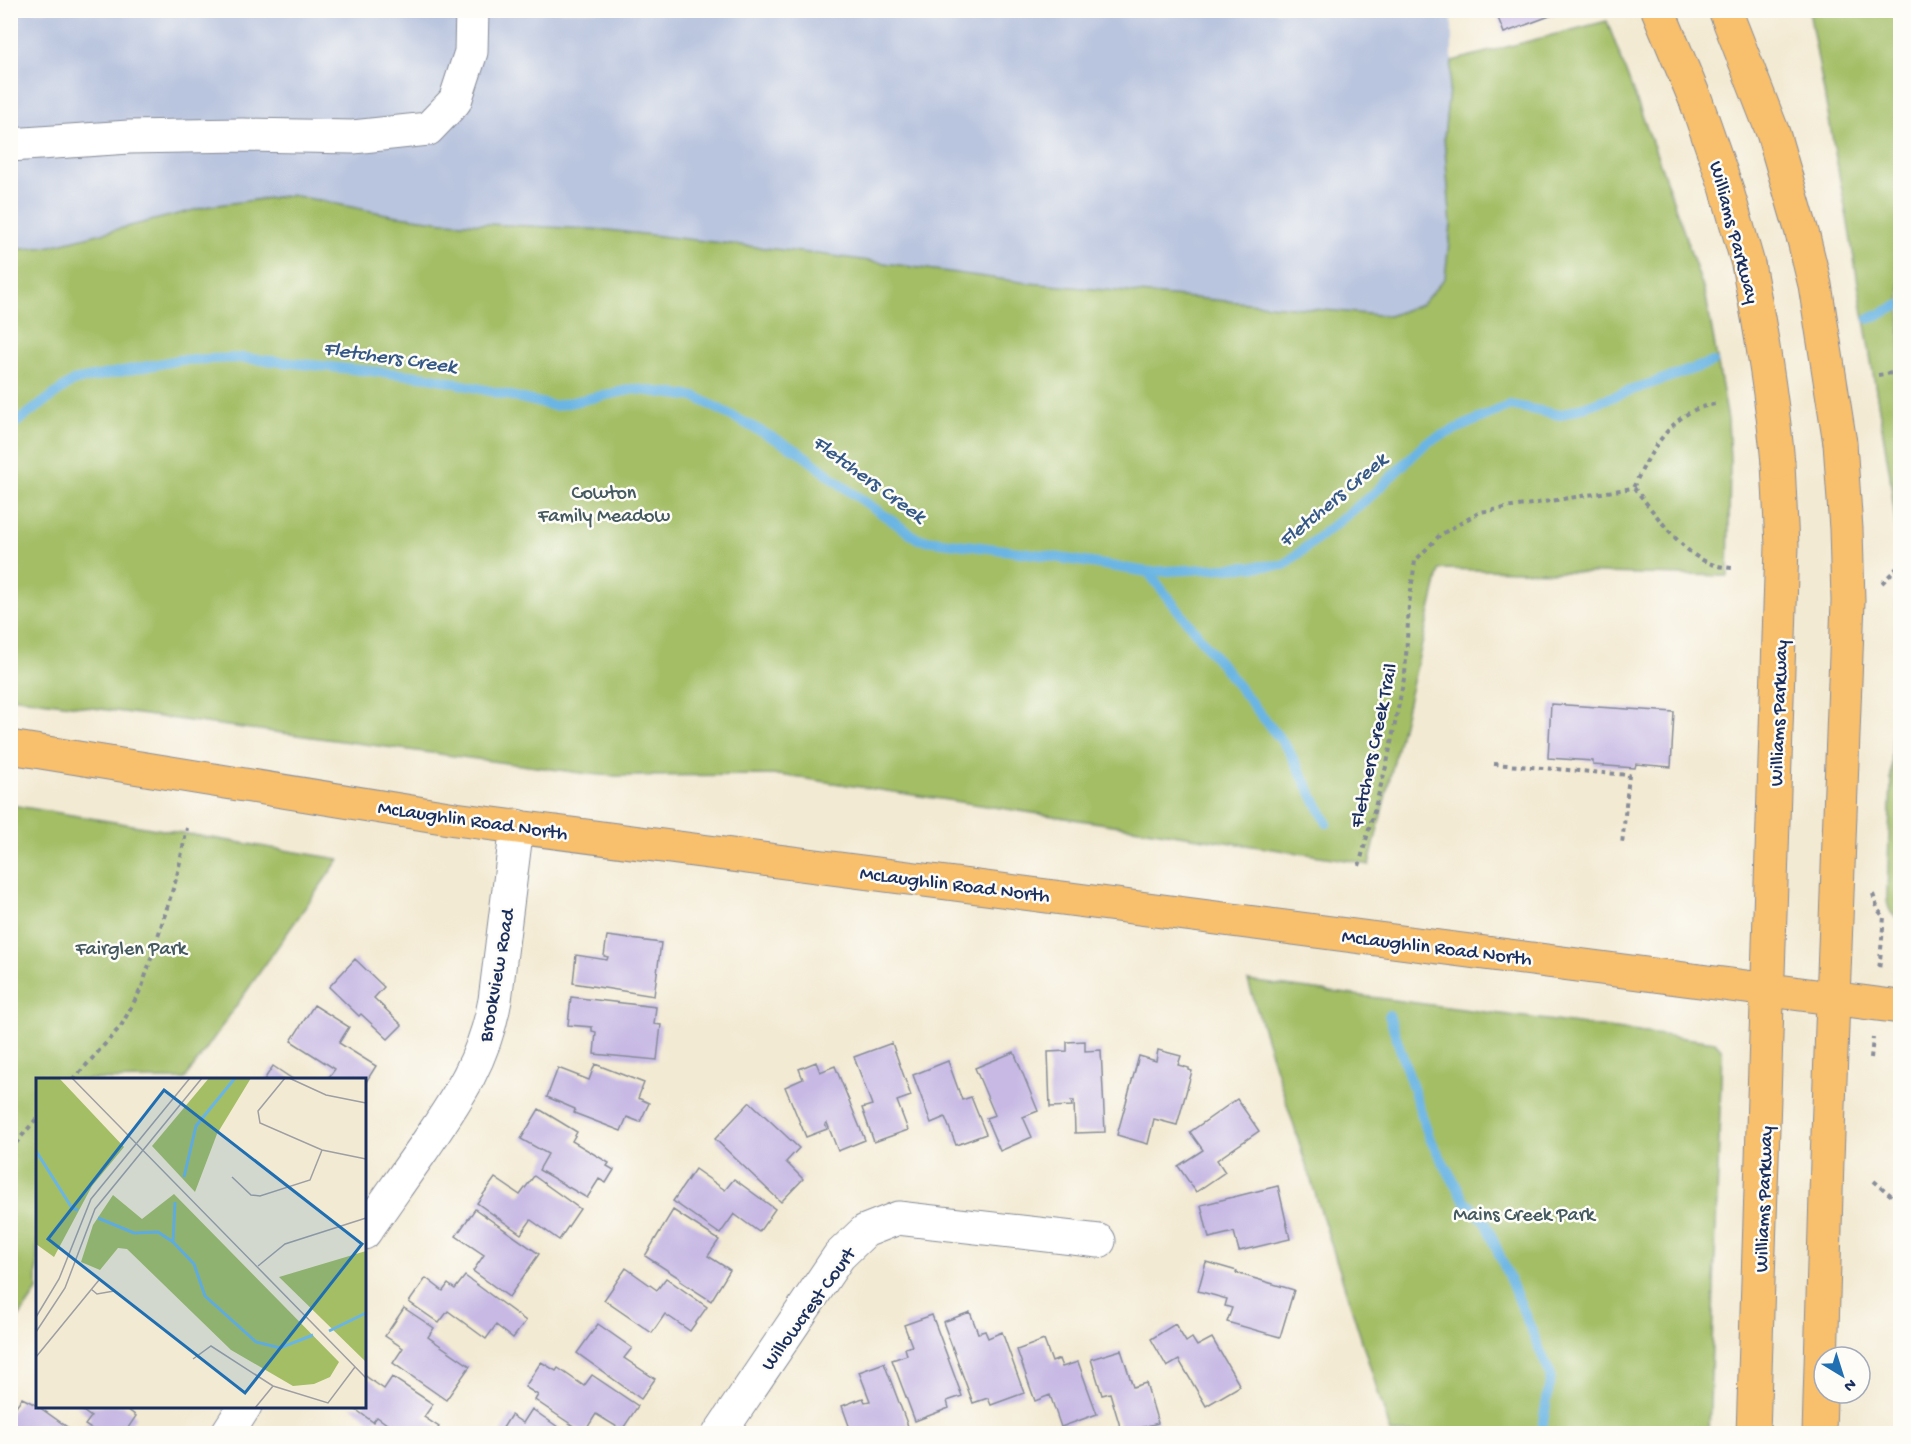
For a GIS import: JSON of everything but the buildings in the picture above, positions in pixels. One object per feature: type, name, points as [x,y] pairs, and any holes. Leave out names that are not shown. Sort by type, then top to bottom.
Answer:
[{"type":"main road","name":"Williams Parkway","points":[[1658,10],[1696,101],[1726,187],[1748,264],[1773,403],[1778,463],[1782,546],[1753,1434]]},
{"type":"main road","points":[[1725,10],[1773,133],[1815,285],[1840,443],[1846,529],[1848,601],[1819,1434]]},
{"type":"main road","name":"McLaughlin Road North","points":[[10,747],[444,817],[1900,1007]]},
{"type":"street","points":[[10,145],[129,136],[353,137],[428,129],[455,101],[471,52],[472,10]]},
{"type":"street","name":"Brookview Road","points":[[366,1230],[450,1110],[476,1065],[484,1045],[491,1024],[517,826]]},
{"type":"street","name":"Willowcrest Court","points":[[719,1434],[839,1256],[865,1232],[898,1218],[1099,1241]]},
{"type":"street","points":[[227,1434],[244,1408]]},
{"type":"path","points":[[1878,375],[1900,372]]},
{"type":"path","points":[[1719,403],[1693,411],[1674,424],[1646,461],[1634,488],[1675,537],[1698,558],[1715,566],[1732,568]]},
{"type":"path","name":"Fletchers Creek Trail","points":[[1359,866],[1387,763],[1405,674],[1409,605],[1415,561],[1440,535],[1480,512],[1634,488]]},
{"type":"path","points":[[1881,584],[1900,565]]},
{"type":"path","points":[[1494,764],[1629,775],[1622,845]]},
{"type":"path","points":[[75,1078],[121,1026],[142,987],[177,876],[187,828]]},
{"type":"path","points":[[1878,910],[1884,917]]},
{"type":"path","points":[[10,1150],[36,1118]]},
{"type":"path","points":[[1874,1181],[1900,1203]]},
{"type":"shaded area","points":[[11,11],[1452,11],[1452,61],[1444,137],[1451,225],[1445,278],[1422,304],[1389,316],[1028,283],[826,255],[607,230],[444,222],[391,215],[292,195],[210,206],[47,247],[11,250]]},
{"type":"green space","points":[[1809,11],[1900,11],[1900,918],[1891,913],[1887,896],[1897,608],[1896,527],[1890,475],[1848,223]]},
{"type":"green space","name":"Cowton Family Meadow","points":[[1607,21],[1665,177],[1706,297],[1728,420],[1730,460],[1728,576],[1440,569],[1369,865],[780,775],[615,776],[589,774],[11,697],[11,250],[47,247],[210,206],[292,195],[391,215],[444,222],[607,230],[826,255],[1028,283],[1389,316],[1422,304],[1445,278],[1451,225],[1444,137],[1452,61]]},
{"type":"green space","name":"Fairglen Park","points":[[11,805],[339,859],[186,1078],[36,1078],[36,1292],[11,1329]]},
{"type":"green space","name":"Mains Creek Park","points":[[1248,981],[1715,1042],[1722,1050],[1709,1433],[1391,1433]]},
{"type":"waterway","name":"Fletchers Creek","points":[[1869,319],[1900,305]]},
{"type":"waterway","name":"Fletchers Creek","points":[[10,427],[73,381],[179,360],[243,358],[429,377],[554,406],[634,389],[696,397],[798,451],[848,490],[918,539],[1148,572],[1284,565],[1373,494],[1427,442],[1510,405],[1560,415],[1713,362]]},
{"type":"waterway","points":[[1148,572],[1288,749],[1327,823]]},
{"type":"waterway","points":[[1389,1015],[1429,1137],[1464,1200],[1485,1221],[1551,1376],[1541,1434]]}]
